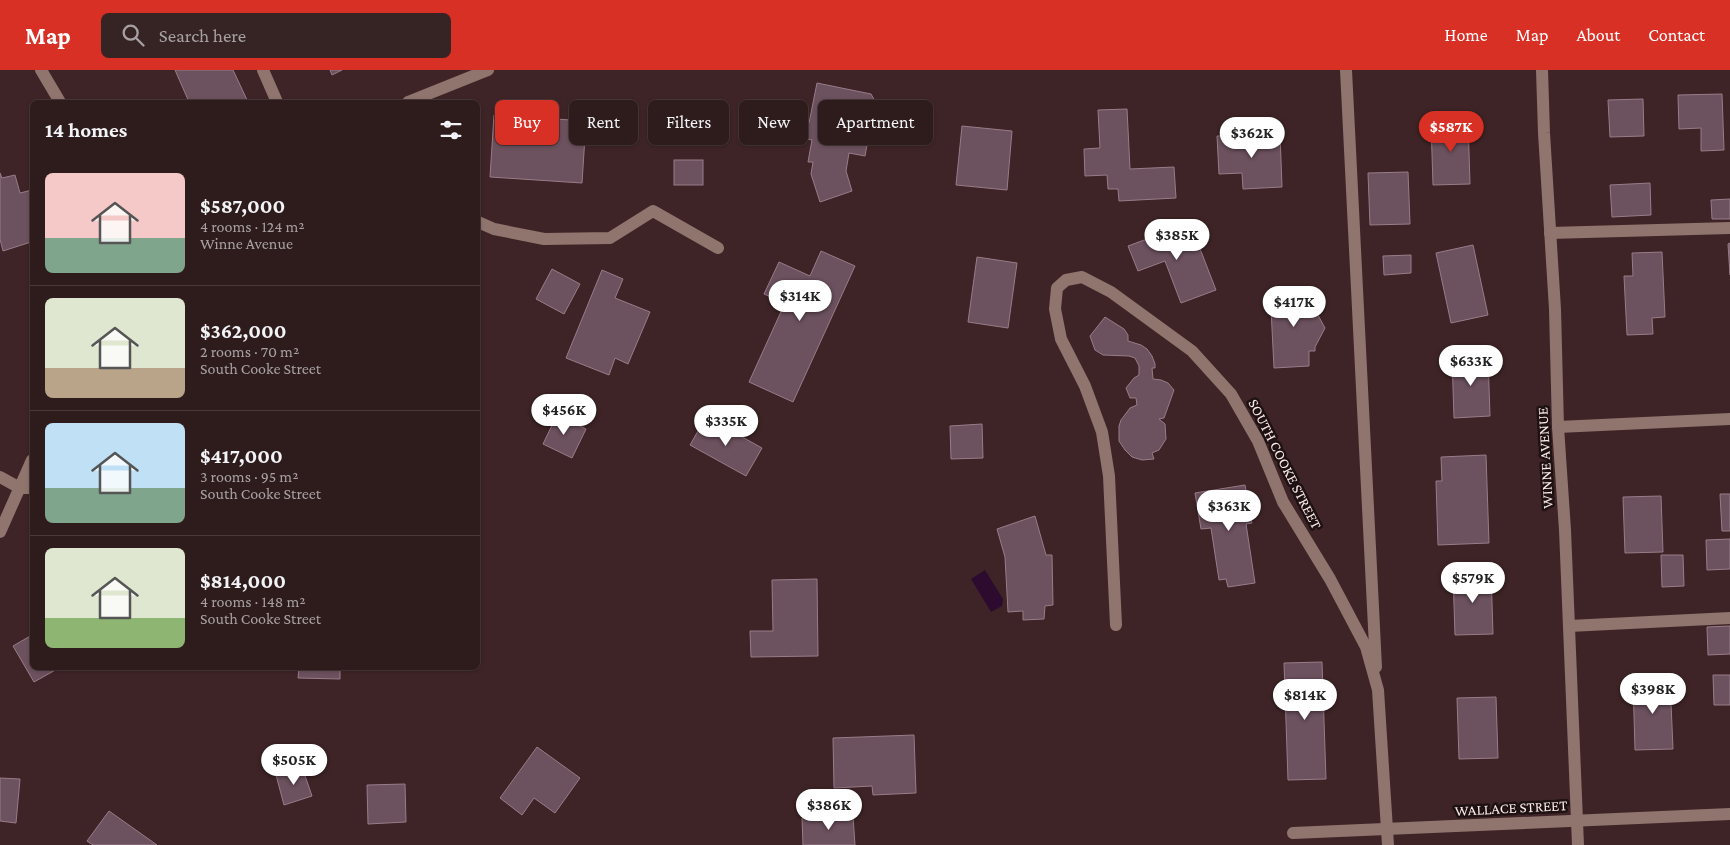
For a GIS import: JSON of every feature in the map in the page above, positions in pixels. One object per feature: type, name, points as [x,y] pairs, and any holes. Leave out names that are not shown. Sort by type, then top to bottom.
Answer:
[{"type":"street","points":[[41,70],[59,100]]},
{"type":"street","points":[[263,70],[276,100]]},
{"type":"street","points":[[413,100],[488,70]]},
{"type":"street","points":[[1346,70],[1378,690]]},
{"type":"street","name":"WINNE AVENUE","points":[[1542,70],[1555,309],[1558,427],[1578,845]]},
{"type":"street","points":[[480,223],[494,229],[544,239],[610,238],[652,211],[718,248]]},
{"type":"street","points":[[1550,233],[1730,228]]},
{"type":"street","name":"SOUTH COOKE STREET","points":[[1116,625],[1109,476],[1102,432],[1085,386],[1061,339],[1055,309],[1057,288],[1066,280],[1082,277],[1112,292],[1192,351],[1231,394],[1258,441],[1283,502],[1330,579],[1366,647],[1378,690],[1388,845]]},
{"type":"street","points":[[1558,427],[1730,419]]},
{"type":"street","points":[[0,532],[26,488],[30,469]]},
{"type":"street","points":[[0,477],[26,488]]},
{"type":"street","points":[[1569,626],[1730,618]]},
{"type":"street","name":"WALLACE STREET","points":[[1293,833],[1730,814]]},
{"type":"shaded area","points":[[985,570],[1003,599],[1002,606],[991,612],[971,579]]},
{"type":"building","points":[[175,70],[233,70],[247,100],[188,100]]},
{"type":"building","points":[[330,70],[342,70],[332,75]]},
{"type":"building","points":[[817,83],[871,94],[874,100],[818,100],[818,145],[867,145],[865,156],[849,153],[846,171],[852,191],[820,202],[811,174],[813,162],[808,162],[812,140],[808,139],[809,123]]},
{"type":"building","points":[[1722,94],[1724,150],[1701,151],[1701,128],[1679,129],[1678,95]]},
{"type":"building","points":[[1643,99],[1644,136],[1610,137],[1608,100]]},
{"type":"building","points":[[1127,109],[1130,169],[1174,167],[1176,198],[1119,201],[1118,189],[1108,189],[1107,175],[1085,176],[1084,149],[1100,148],[1098,110]]},
{"type":"building","points":[[494,115],[495,145],[559,145],[559,119],[569,120],[569,145],[584,145],[582,183],[490,177]]},
{"type":"building","points":[[1468,121],[1470,184],[1433,185],[1431,123]]},
{"type":"building","points":[[962,126],[1012,131],[1007,190],[956,185]]},
{"type":"building","points":[[1280,134],[1282,187],[1243,189],[1242,173],[1219,174],[1217,136]]},
{"type":"building","points":[[674,160],[703,160],[703,185],[674,185]]},
{"type":"building","points":[[1408,172],[1410,224],[1370,225],[1368,173]]},
{"type":"building","points":[[0,173],[2,178],[15,175],[20,193],[30,190],[30,242],[3,251],[0,239]]},
{"type":"building","points":[[1650,183],[1651,215],[1612,217],[1610,185]]},
{"type":"building","points":[[1730,199],[1730,219],[1712,219],[1711,200]]},
{"type":"building","points":[[1190,223],[1216,290],[1181,303],[1165,261],[1138,271],[1128,246]]},
{"type":"building","points":[[1730,243],[1730,275],[1728,244]]},
{"type":"building","points":[[1473,245],[1488,315],[1451,323],[1436,253]]},
{"type":"building","points":[[821,251],[855,266],[793,402],[749,382],[785,303],[764,294],[779,262],[810,276]]},
{"type":"building","points":[[1662,252],[1665,317],[1652,318],[1653,334],[1627,335],[1624,276],[1633,276],[1632,253]]},
{"type":"building","points":[[1411,255],[1411,273],[1384,275],[1383,256]]},
{"type":"building","points":[[977,257],[1017,263],[1008,328],[968,322]]},
{"type":"building","points":[[552,269],[580,284],[564,314],[536,299]]},
{"type":"building","points":[[602,270],[623,279],[615,298],[650,312],[628,364],[615,358],[609,375],[566,358]]},
{"type":"building","points":[[1307,288],[1307,307],[1313,306],[1325,328],[1315,347],[1315,351],[1309,351],[1309,366],[1274,368],[1270,289]]},
{"type":"building","points":[[1105,317],[1124,329],[1128,335],[1128,341],[1147,349],[1155,364],[1155,368],[1152,368],[1153,379],[1168,383],[1174,390],[1164,418],[1159,419],[1165,424],[1166,439],[1159,450],[1152,453],[1154,459],[1142,460],[1132,457],[1119,441],[1121,420],[1130,408],[1137,405],[1136,398],[1130,398],[1126,388],[1139,375],[1139,366],[1135,358],[1103,355],[1095,350],[1090,336]]},
{"type":"building","points":[[1488,357],[1490,416],[1454,418],[1452,358]]},
{"type":"building","points":[[557,415],[586,429],[572,458],[543,444]]},
{"type":"building","points":[[706,417],[762,448],[746,476],[690,445]]},
{"type":"building","points":[[982,424],[983,458],[951,459],[950,426]]},
{"type":"building","points":[[1486,455],[1489,543],[1438,545],[1436,481],[1442,481],[1441,457]]},
{"type":"building","points":[[1245,485],[1252,523],[1246,524],[1255,583],[1228,587],[1226,579],[1219,580],[1211,528],[1201,529],[1195,493]]},
{"type":"building","points":[[1720,494],[1730,494],[1730,531],[1722,531]]},
{"type":"building","points":[[1661,496],[1663,552],[1625,553],[1623,497]]},
{"type":"building","points":[[1035,516],[1046,555],[1052,555],[1053,605],[1045,606],[1044,619],[1023,620],[1023,611],[1008,612],[1005,557],[997,529]]},
{"type":"building","points":[[1730,539],[1730,569],[1707,570],[1706,540]]},
{"type":"building","points":[[1661,555],[1683,555],[1684,586],[1662,587]]},
{"type":"building","points":[[1491,572],[1493,634],[1455,635],[1453,574]]},
{"type":"building","points":[[817,579],[818,656],[751,657],[750,631],[773,631],[772,580]]},
{"type":"building","points":[[1730,626],[1730,654],[1708,655],[1707,627]]},
{"type":"building","points":[[30,636],[30,670],[55,670],[34,682],[13,646]]},
{"type":"building","points":[[1322,662],[1326,779],[1288,780],[1284,663]]},
{"type":"building","points":[[299,670],[340,670],[340,679],[298,678]]},
{"type":"building","points":[[1713,675],[1730,675],[1730,705],[1714,705]]},
{"type":"building","points":[[1670,680],[1673,749],[1635,750],[1633,682]]},
{"type":"building","points":[[1496,697],[1498,758],[1459,759],[1457,698]]},
{"type":"building","points":[[914,735],[916,793],[873,795],[872,786],[834,788],[833,738]]},
{"type":"building","points":[[537,747],[580,778],[555,813],[534,798],[522,815],[500,798]]},
{"type":"building","points":[[302,767],[312,796],[284,805],[276,775]]},
{"type":"building","points":[[0,778],[20,779],[16,823],[0,821]]},
{"type":"building","points":[[405,784],[406,822],[368,824],[367,785]]},
{"type":"building","points":[[109,811],[157,845],[93,845],[87,841]]},
{"type":"building","points":[[853,816],[855,845],[803,845],[802,818]]}]
